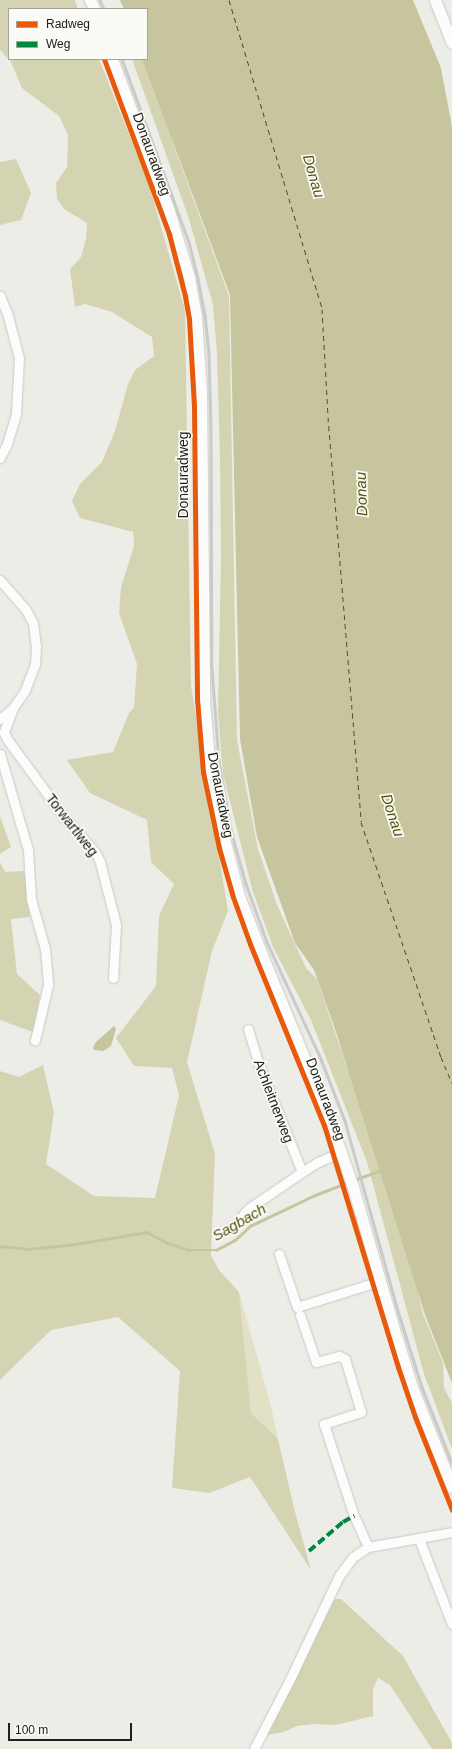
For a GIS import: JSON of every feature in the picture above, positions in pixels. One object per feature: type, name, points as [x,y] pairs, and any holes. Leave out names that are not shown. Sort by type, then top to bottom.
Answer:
[{"type":"main road","points":[[435,0],[452,43]]},
{"type":"main road","points":[[112,60],[171,217],[189,277],[196,316],[201,392],[204,700],[209,760],[219,819],[244,907],[270,976],[310,1070],[347,1169],[413,1390],[452,1487]]},
{"type":"street","points":[[0,296],[8,316],[20,358],[16,414],[7,444],[0,458]]},
{"type":"street","name":"Torwartlweg","points":[[0,580],[26,610],[33,623],[36,646],[31,677],[14,708],[4,732],[7,739],[64,817],[95,852],[100,862],[116,925],[113,978]]},
{"type":"street","points":[[0,719],[14,708]]},
{"type":"street","points":[[0,754],[28,850],[31,878],[31,899],[45,949],[48,985],[35,1040]]},
{"type":"street","name":"Achleitnerweg","points":[[248,1029],[258,1062],[302,1172]]},
{"type":"street","points":[[239,1220],[248,1209],[302,1172],[318,1162],[341,1152]]},
{"type":"street","points":[[279,1254],[297,1307],[380,1282]]},
{"type":"street","points":[[300,1315],[316,1362],[338,1356],[344,1359],[361,1412],[324,1424],[354,1516],[368,1547]]},
{"type":"street","points":[[254,1749],[346,1564],[353,1556],[368,1547],[452,1532]]},
{"type":"street","points":[[419,1539],[452,1624]]},
{"type":"shaded area","points":[[0,0],[75,0],[78,8],[8,8],[8,59],[0,50]]},
{"type":"shaded area","points":[[9,60],[99,60],[149,185],[185,310],[191,686],[228,911],[212,951],[187,1062],[215,1154],[211,1255],[219,1270],[239,1292],[251,1413],[278,1439],[295,1512],[311,1570],[250,1477],[209,1493],[172,1488],[180,1371],[118,1317],[51,1330],[0,1380],[0,1071],[19,1077],[43,1065],[54,1113],[46,1164],[94,1196],[155,1198],[179,1095],[172,1068],[134,1066],[116,1038],[156,986],[159,916],[174,884],[151,862],[147,820],[90,793],[67,760],[113,752],[129,713],[134,707],[137,664],[119,613],[121,587],[134,546],[133,532],[80,518],[72,501],[80,484],[102,462],[115,431],[128,384],[135,370],[154,356],[152,337],[112,312],[85,304],[75,307],[70,269],[81,257],[86,239],[87,223],[64,209],[57,199],[56,183],[67,167],[68,135],[59,116],[22,88]]},
{"type":"shaded area","points":[[132,60],[146,60],[175,149],[229,296],[237,740],[258,849],[277,905],[306,968],[317,979],[347,1068],[372,1100],[423,1314],[443,1363],[444,1388],[452,1403],[452,1449],[424,1374],[367,1162],[311,1020],[273,947],[253,892],[223,774],[218,713],[221,556],[217,353],[213,305],[189,219]]},
{"type":"shaded area","points":[[16,159],[31,193],[21,220],[0,225],[0,162]]},
{"type":"shaded area","points":[[0,816],[11,847],[0,854]]},
{"type":"shaded area","points":[[0,862],[5,872],[24,871],[30,917],[11,919],[17,974],[40,995],[33,1032],[0,1020]]},
{"type":"shaded area","points":[[239,1292],[270,1402],[278,1439],[251,1413]]},
{"type":"shaded area","points":[[335,1599],[341,1599],[403,1656],[452,1743],[452,1749],[432,1749],[390,1685],[378,1678],[373,1689],[373,1716],[335,1725],[314,1724],[297,1726],[284,1732],[261,1736]]},
{"type":"water","name":"Donau","points":[[120,0],[413,0],[441,68],[452,127],[452,1383],[425,1315],[335,1029],[314,970],[295,943],[257,837],[240,739],[230,295],[142,60],[148,60],[148,8],[124,8]]},
{"type":"water","points":[[114,1026],[116,1029],[111,1046],[103,1051],[94,1050],[93,1047],[96,1042]]},
{"type":"waterway","name":"Sagbach","points":[[354,1180],[381,1170]]},
{"type":"waterway","name":"Sagbach","points":[[0,1246],[28,1249],[76,1244],[147,1232],[168,1243],[189,1250],[216,1250],[235,1240],[250,1226],[315,1195],[349,1182]]},
{"type":"ferry route","points":[[229,0],[322,309],[328,417],[361,822],[441,1057],[452,1083]]},
{"type":"railway","points":[[100,0],[104,8]]},
{"type":"railway","points":[[122,60],[189,242],[205,315],[209,353],[211,430],[212,668],[219,761],[231,830],[246,884],[267,942],[321,1059],[345,1121],[399,1314],[422,1387],[452,1463]]},
{"type":"marked path","points":[[309,1551],[343,1522],[354,1516]]},
{"type":"cycle path","name":"Donauradweg","points":[[104,60],[169,234],[185,296],[189,319],[194,407],[197,699],[203,772],[219,848],[233,897],[250,944],[324,1125],[398,1367],[415,1417],[452,1510]]}]
